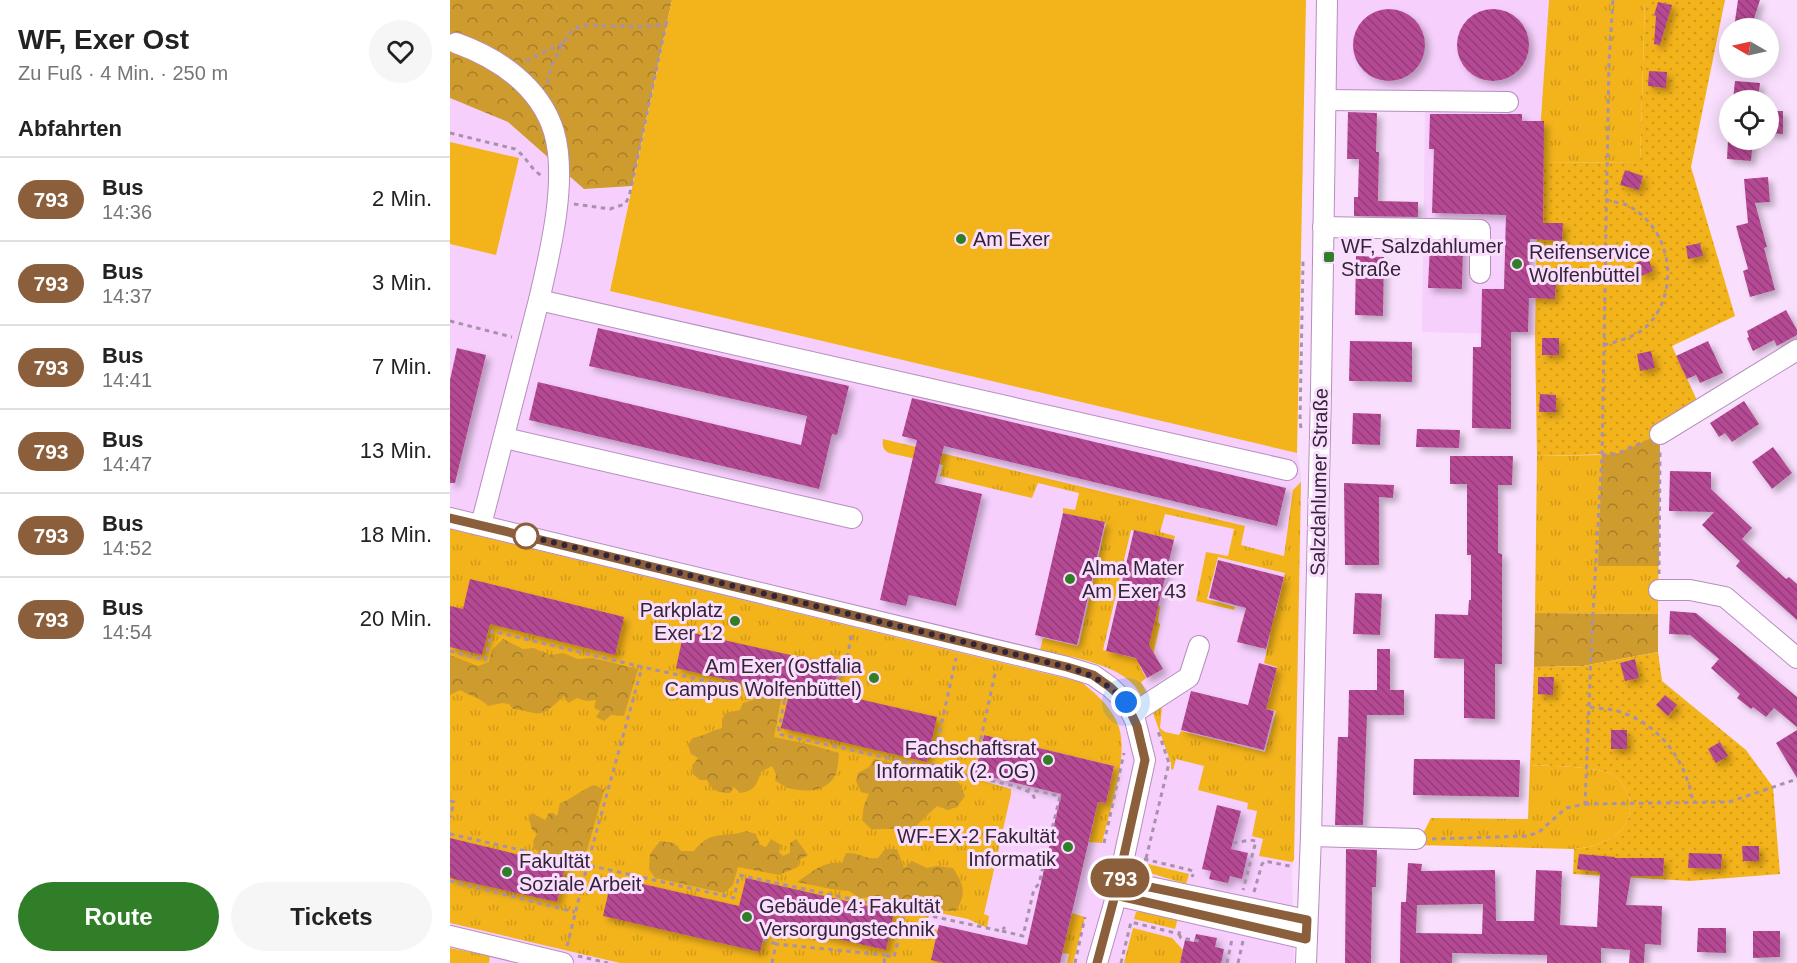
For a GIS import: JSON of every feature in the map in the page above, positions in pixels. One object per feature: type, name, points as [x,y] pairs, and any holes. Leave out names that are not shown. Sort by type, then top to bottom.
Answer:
[{"type":"street","name":"Salzdahlumer Straße","points":[[1306,963],[1311,836],[1327,0]]},
{"type":"street","points":[[456,43],[481,51],[507,68],[526,86],[545,111],[554,132],[558,181],[557,202],[539,300],[482,525]]},
{"type":"street","points":[[1326,100],[1508,102]]},
{"type":"street","points":[[1323,227],[1480,231],[1480,273]]},
{"type":"street","points":[[539,300],[1287,470]]},
{"type":"street","points":[[1660,434],[1797,350]]},
{"type":"street","points":[[505,438],[852,518]]},
{"type":"street","points":[[450,518],[1093,675],[1126,702],[1136,720],[1145,760],[1117,887],[1097,963]]},
{"type":"street","points":[[1659,590],[1690,591],[1725,597],[1797,658]]},
{"type":"street","points":[[1132,714],[1189,677],[1199,646]]},
{"type":"street","points":[[1311,836],[1416,839]]},
{"type":"street","points":[[1117,887],[1140,885],[1306,930]]},
{"type":"street","points":[[450,936],[564,958]]},
{"type":"path","points":[[1585,804],[1602,456],[1609,61],[1613,0]]},
{"type":"path","points":[[545,111],[547,81],[563,43],[572,30],[583,25],[644,27],[667,22],[629,197],[625,204],[610,209],[557,202]]},
{"type":"path","points":[[507,68],[534,58],[563,43]]},
{"type":"path","points":[[450,133],[515,149],[523,155],[530,168],[540,175],[558,181]]},
{"type":"path","points":[[1604,345],[1624,340],[1649,324],[1666,297],[1668,272],[1663,243],[1648,221],[1629,206],[1607,200]]},
{"type":"path","points":[[450,321],[529,341]]},
{"type":"path","points":[[1602,456],[1616,454],[1660,434],[1659,590]]},
{"type":"path","points":[[837,676],[843,678],[855,616]]},
{"type":"path","points":[[450,651],[485,660],[492,631],[641,669],[785,698],[778,734],[1016,784],[1032,793],[1035,799]]},
{"type":"path","points":[[932,767],[960,641]]},
{"type":"path","points":[[973,775],[999,658]]},
{"type":"path","points":[[564,958],[641,669]]},
{"type":"path","points":[[1590,707],[1625,713],[1658,734],[1685,772],[1693,803]]},
{"type":"path","points":[[1104,843],[1124,758],[1124,748]]},
{"type":"path","points":[[1416,839],[1528,836],[1539,832],[1566,808],[1585,804],[1729,802],[1797,779]]},
{"type":"path","points":[[450,834],[734,898],[739,875],[1023,936],[1034,889],[1039,884],[1060,796],[1026,789]]},
{"type":"path","points":[[450,801],[454,802],[450,818]]},
{"type":"path","points":[[1233,843],[1256,841],[1242,894]]},
{"type":"path","points":[[1124,854],[1190,870],[1194,872],[1193,883]]},
{"type":"path","points":[[1251,896],[1253,897],[1262,864],[1266,861],[1292,867],[1298,866]]},
{"type":"path","points":[[450,881],[575,912]]},
{"type":"path","points":[[892,962],[905,912]]},
{"type":"path","points":[[1074,963],[1085,916]]},
{"type":"path","points":[[1121,963],[1131,922],[1179,934],[1181,938],[1199,942],[1200,934]]},
{"type":"path","points":[[1179,934],[1182,923]]},
{"type":"path","points":[[981,934],[982,927]]},
{"type":"path","points":[[1001,931],[1005,927]]},
{"type":"path","points":[[1227,963],[1233,934]]},
{"type":"path","points":[[1238,963],[1244,937],[1241,936]]},
{"type":"path","points":[[763,939],[776,944],[894,957]]},
{"type":"path","points":[[772,963],[776,944]]},
{"type":"path","points":[[884,963],[885,955]]},
{"type":"shaded area","points":[[1335,0],[1549,0],[1538,162],[1535,335],[1422,332],[1425,110],[1333,108]]},
{"type":"shaded area","name":"Am Exer (Ostfalia Campus Wolfenbüttel)","points":[[450,98],[508,122],[584,189],[632,186],[610,291],[1297,453],[1301,474],[1301,495],[1294,860],[1292,867],[1294,963],[450,963]]},
{"type":"green space","points":[[450,0],[672,0],[632,186],[584,189],[508,122],[450,98]]},
{"type":"green space","name":"Am Exer","points":[[672,0],[1306,0],[1297,453],[610,291]]},
{"type":"green space","points":[[1549,0],[1645,0],[1640,163],[1538,162]]},
{"type":"green space","points":[[1645,0],[1725,0],[1721,18],[1719,18],[1719,29],[1691,167],[1735,316],[1672,346],[1701,409],[1660,434],[1616,454],[1537,456],[1535,335],[1538,162],[1640,163]]},
{"type":"green space","points":[[450,142],[519,158],[496,255],[450,244]]},
{"type":"green space","points":[[1660,434],[1658,614],[1535,613],[1537,456],[1602,455]]},
{"type":"green space","points":[[1660,434],[1659,566],[1598,566],[1602,455],[1616,454]]},
{"type":"green space","points":[[883,439],[1245,526],[1241,545],[1284,556],[1293,490],[1301,482],[1294,860],[1292,862],[1259,856],[1263,839],[1252,836],[1257,811],[1247,809],[1248,803],[1198,790],[1204,766],[1176,759],[1173,770],[1171,769],[1171,763],[1153,713],[1162,707],[1160,728],[1165,732],[1179,735],[1181,731],[1265,752],[1276,711],[1254,705],[1257,694],[1270,697],[1277,667],[1264,663],[1270,636],[1240,628],[1247,610],[1275,616],[1285,573],[1218,557],[1207,599],[1235,607],[1234,610],[1196,601],[1206,552],[1228,556],[1234,529],[1165,514],[1160,532],[1175,536],[1174,540],[1131,530],[1103,650],[1142,660],[1157,605],[1160,606],[1158,621],[1160,625],[1153,655],[1156,656],[1140,667],[1146,678],[1141,682],[1147,693],[1141,696],[1124,676],[1111,669],[1081,659],[1040,650],[1043,638],[1077,646],[1079,644],[1106,523],[1063,513],[1063,508],[1075,510],[1079,493],[1038,483],[1032,498],[940,476],[943,465],[889,453],[883,448]]},
{"type":"green space","points":[[450,529],[1081,682],[1101,699],[1112,713],[1121,737],[1119,776],[1102,843],[1089,842],[1098,802],[1106,803],[1114,766],[984,735],[973,778],[1011,789],[1011,794],[984,914],[989,916],[987,928],[968,919],[930,911],[926,927],[938,930],[944,963],[620,963],[450,923]]},
{"type":"green space","points":[[1535,613],[1658,614],[1658,652],[1583,666],[1534,667]]},
{"type":"green space","points":[[503,639],[523,649],[534,648],[550,655],[563,653],[578,659],[592,658],[638,669],[624,716],[611,715],[604,721],[596,717],[600,711],[594,708],[596,700],[586,701],[577,698],[568,703],[564,696],[542,713],[531,713],[513,709],[509,704],[488,706],[460,690],[450,695],[450,655],[478,666],[489,662],[492,650]]},
{"type":"green space","points":[[1658,652],[1662,681],[1746,750],[1773,787],[1780,874],[1690,881],[1573,874],[1574,849],[1604,842],[1613,837],[1627,822],[1630,801],[1622,783],[1606,772],[1573,767],[1530,765],[1534,667],[1583,666]]},
{"type":"green space","points":[[758,694],[781,700],[774,737],[839,753],[836,774],[828,784],[816,790],[786,787],[775,780],[776,774],[772,766],[761,772],[752,789],[740,793],[734,787],[730,793],[726,793],[716,791],[707,780],[700,780],[693,774],[692,766],[698,758],[691,754],[688,745],[693,738],[722,728],[722,719],[726,713],[740,710],[743,703],[753,700]]},
{"type":"green space","points":[[874,759],[920,768],[953,778],[961,786],[965,796],[957,807],[948,810],[937,806],[913,829],[871,829],[862,820],[864,805],[869,794],[861,792],[856,781],[858,773],[869,767]]},
{"type":"green space","points":[[1530,765],[1585,768],[1613,775],[1622,783],[1629,797],[1630,812],[1627,822],[1613,837],[1584,848],[1417,845],[1431,818],[1528,819]]},
{"type":"green space","points":[[594,785],[604,790],[584,861],[541,853],[534,849],[533,841],[537,834],[532,830],[529,818],[532,813],[545,820],[549,813],[557,816],[560,803]]},
{"type":"green space","points":[[746,831],[756,834],[760,845],[766,847],[771,839],[781,845],[779,852],[783,856],[790,853],[790,843],[796,839],[808,855],[799,860],[798,867],[779,875],[738,867],[733,885],[724,893],[655,878],[649,869],[650,854],[660,841],[674,843],[681,851],[694,851],[707,839]]},
{"type":"green space","points":[[885,849],[897,849],[904,868],[912,861],[927,868],[937,866],[953,868],[963,889],[962,899],[956,911],[943,911],[934,907],[906,909],[889,906],[875,897],[860,898],[849,891],[797,882],[823,865],[842,863],[846,853],[878,858]]},
{"type":"green space","points":[[1148,864],[1189,874],[1186,884],[1150,873],[1146,870]]},
{"type":"green space","points":[[1146,911],[1178,918],[1175,929],[1134,919],[1136,912]]},
{"type":"green space","points":[[1072,913],[1085,917],[1073,963],[1067,963],[1069,954],[1062,953]]},
{"type":"green space","points":[[1133,928],[1172,938],[1183,950],[1180,963],[1124,963]]},
{"type":"green space","points":[[450,948],[490,956],[489,963],[450,963]]},
{"type":"building","points":[[1738,0],[1760,0],[1754,18],[1735,18]]},
{"type":"building","points":[[1658,2],[1672,5],[1660,45],[1654,44],[1656,16],[1654,15]]},
{"type":"building","points":[[1396,9],[1415,19],[1423,31],[1425,45],[1423,59],[1415,71],[1403,79],[1382,81],[1363,71],[1355,59],[1353,38],[1363,19],[1375,11]]},
{"type":"building","points":[[1500,9],[1519,19],[1527,31],[1529,45],[1527,59],[1519,71],[1507,79],[1486,81],[1467,71],[1459,59],[1457,38],[1467,19],[1479,11]]},
{"type":"building","points":[[1649,71],[1667,72],[1666,88],[1648,86]]},
{"type":"building","points":[[1735,81],[1760,83],[1759,90],[1734,90]]},
{"type":"building","points":[[1779,111],[1783,111],[1783,134],[1779,134]]},
{"type":"building","points":[[1348,112],[1377,113],[1378,201],[1418,202],[1418,217],[1354,216],[1354,197],[1358,197],[1359,159],[1347,159]]},
{"type":"building","points":[[1430,114],[1522,114],[1522,121],[1544,121],[1543,223],[1563,223],[1562,241],[1530,239],[1529,277],[1556,278],[1555,299],[1529,298],[1528,332],[1511,332],[1511,429],[1472,428],[1473,347],[1481,347],[1482,289],[1504,289],[1506,215],[1432,213],[1434,149],[1429,149]]},
{"type":"building","points":[[1727,150],[1752,150],[1751,161],[1727,159]]},
{"type":"building","points":[[1625,170],[1643,176],[1639,190],[1620,185]]},
{"type":"building","points":[[1768,177],[1770,202],[1755,203],[1767,247],[1764,248],[1775,290],[1750,297],[1743,271],[1748,269],[1736,226],[1748,223],[1744,179]]},
{"type":"building","points":[[1700,243],[1703,256],[1688,259],[1686,246]]},
{"type":"building","points":[[1430,245],[1463,246],[1462,289],[1428,288]]},
{"type":"building","points":[[1356,256],[1384,257],[1383,316],[1355,315]]},
{"type":"building","points":[[1648,258],[1653,271],[1641,276],[1636,263]]},
{"type":"building","points":[[1786,310],[1797,330],[1797,335],[1777,346],[1774,340],[1753,351],[1747,338],[1749,337],[1747,331]]},
{"type":"building","points":[[598,328],[849,386],[837,435],[832,434],[819,489],[529,420],[538,382],[801,445],[807,416],[589,366]]},
{"type":"building","points":[[1542,338],[1559,338],[1559,355],[1542,355]]},
{"type":"building","points":[[1350,341],[1412,342],[1412,382],[1349,381]]},
{"type":"building","points":[[1708,341],[1723,373],[1700,383],[1696,375],[1687,379],[1676,356]]},
{"type":"building","points":[[457,348],[486,355],[455,483],[450,483],[450,380]]},
{"type":"building","points":[[1651,351],[1655,368],[1640,371],[1637,354]]},
{"type":"building","points":[[1540,394],[1556,395],[1556,412],[1539,412]]},
{"type":"building","points":[[912,398],[1286,488],[1277,526],[944,446],[935,483],[982,494],[956,606],[909,595],[906,606],[880,600],[917,440],[902,436]]},
{"type":"building","points":[[1744,401],[1759,424],[1732,442],[1725,433],[1719,437],[1710,423]]},
{"type":"building","points":[[1353,413],[1381,414],[1380,445],[1352,444]]},
{"type":"building","points":[[1417,429],[1460,430],[1459,448],[1416,447]]},
{"type":"building","points":[[1773,447],[1792,473],[1772,489],[1752,462]]},
{"type":"building","points":[[1450,456],[1513,456],[1512,485],[1498,485],[1498,553],[1502,554],[1502,664],[1495,664],[1495,719],[1464,718],[1464,659],[1434,658],[1435,614],[1468,615],[1469,600],[1471,600],[1471,555],[1467,555],[1467,484],[1450,484]]},
{"type":"building","points":[[1670,471],[1711,472],[1711,489],[1752,528],[1742,539],[1786,579],[1789,577],[1797,584],[1797,620],[1736,566],[1740,561],[1702,525],[1714,512],[1669,511]]},
{"type":"building","points":[[1344,483],[1394,485],[1393,498],[1379,497],[1379,565],[1345,565]]},
{"type":"building","name":"Alma Mater Am Exer 43","points":[[1063,513],[1105,522],[1077,645],[1035,635]]},
{"type":"building","points":[[1134,530],[1174,540],[1149,645],[1163,669],[1147,678],[1136,658],[1106,651]]},
{"type":"building","points":[[1218,560],[1284,577],[1266,649],[1237,642],[1246,608],[1209,598]]},
{"type":"building","points":[[470,579],[624,617],[615,655],[490,624],[482,655],[450,647],[450,606],[463,609]]},
{"type":"building","points":[[1355,593],[1382,594],[1380,635],[1353,634]]},
{"type":"building","points":[[1670,611],[1696,613],[1797,697],[1797,727],[1774,708],[1766,717],[1737,698],[1740,694],[1711,668],[1719,659],[1690,635],[1669,634]]},
{"type":"building","points":[[684,631],[839,666],[833,693],[937,717],[927,762],[781,728],[789,694],[676,668]]},
{"type":"building","points":[[1377,649],[1390,649],[1390,690],[1404,690],[1404,715],[1367,715],[1363,825],[1335,825],[1338,737],[1348,737],[1349,690],[1377,690]]},
{"type":"building","points":[[1635,659],[1639,678],[1625,681],[1620,663]]},
{"type":"building","points":[[1259,663],[1277,668],[1266,709],[1274,711],[1264,750],[1181,730],[1191,691],[1248,705]]},
{"type":"building","points":[[1538,677],[1554,677],[1553,695],[1538,694]]},
{"type":"building","points":[[1665,695],[1677,705],[1668,716],[1656,705]]},
{"type":"building","points":[[1611,730],[1627,730],[1627,749],[1611,749]]},
{"type":"building","points":[[1797,730],[1797,778],[1776,743]]},
{"type":"building","name":"WF-EX-2 Fakultät Informatik","points":[[984,735],[1114,766],[1106,803],[1098,802],[1060,963],[944,963],[931,960],[939,925],[1027,945],[1061,794],[975,773]]},
{"type":"building","points":[[1720,742],[1728,756],[1716,763],[1708,749]]},
{"type":"building","points":[[1414,759],[1520,760],[1519,797],[1413,795]]},
{"type":"building","points":[[1217,805],[1241,811],[1231,849],[1248,853],[1242,879],[1230,876],[1228,883],[1209,879],[1211,871],[1202,869]]},
{"type":"building","name":"Fakultät Soziale Arbeit","points":[[450,838],[565,866],[557,902],[450,878]]},
{"type":"building","points":[[1742,846],[1759,846],[1759,861],[1743,861]]},
{"type":"building","points":[[1346,849],[1377,850],[1376,887],[1372,887],[1371,963],[1345,963]]},
{"type":"building","points":[[1689,853],[1722,854],[1721,869],[1688,868]]},
{"type":"building","points":[[1579,854],[1614,858],[1664,858],[1663,876],[1631,876],[1626,905],[1662,906],[1661,945],[1645,944],[1644,963],[1629,963],[1630,950],[1601,948],[1601,963],[1547,963],[1547,955],[1452,953],[1452,963],[1400,963],[1401,902],[1406,902],[1408,863],[1422,864],[1421,871],[1495,870],[1496,921],[1534,921],[1536,870],[1562,871],[1560,925],[1597,927],[1600,872],[1577,869]],"holes":[[[1483,904],[1482,934],[1416,933],[1417,905]]]},
{"type":"building","points":[[612,877],[739,906],[746,878],[894,912],[886,950],[767,923],[760,952],[603,916]]},
{"type":"building","points":[[1698,928],[1726,928],[1726,953],[1697,952]]},
{"type":"building","points":[[1753,931],[1780,931],[1780,957],[1753,958]]},
{"type":"building","points":[[1196,934],[1217,938],[1215,947],[1224,949],[1221,963],[1180,963],[1185,940],[1194,942]]},
{"type":"bus line","name":"793","points":[[450,518],[1093,675],[1126,702],[1136,720],[1145,760],[1119,878],[1140,885],[1307,920],[1306,939],[1115,895],[1097,963]]},
{"type":"place","name":"Am Exer","points":[[961,239]]},
{"type":"place","name":"WF, Salzdahlumer Straße","points":[[1329,257]]},
{"type":"place","name":"Reifenservice Wolfenbüttel","points":[[1517,264]]},
{"type":"place","name":"Alma Mater Am Exer 43","points":[[1070,579]]},
{"type":"place","name":"Parkplatz Exer 12","points":[[735,621]]},
{"type":"place","name":"Am Exer (Ostfalia Campus Wolfenbüttel)","points":[[874,678]]},
{"type":"place","name":"Fachschaftsrat Informatik (2. OG)","points":[[1048,760]]},
{"type":"place","name":"WF-EX-2 Fakultät Informatik","points":[[1068,847]]},
{"type":"place","name":"Fakultät Soziale Arbeit","points":[[507,872]]},
{"type":"place","name":"Gebäude 4: Fakultät Versorgungstechnik","points":[[747,917]]},
{"type":"route","points":[[526,536],[519,534],[1067,667],[1093,675],[1126,702]]}]
